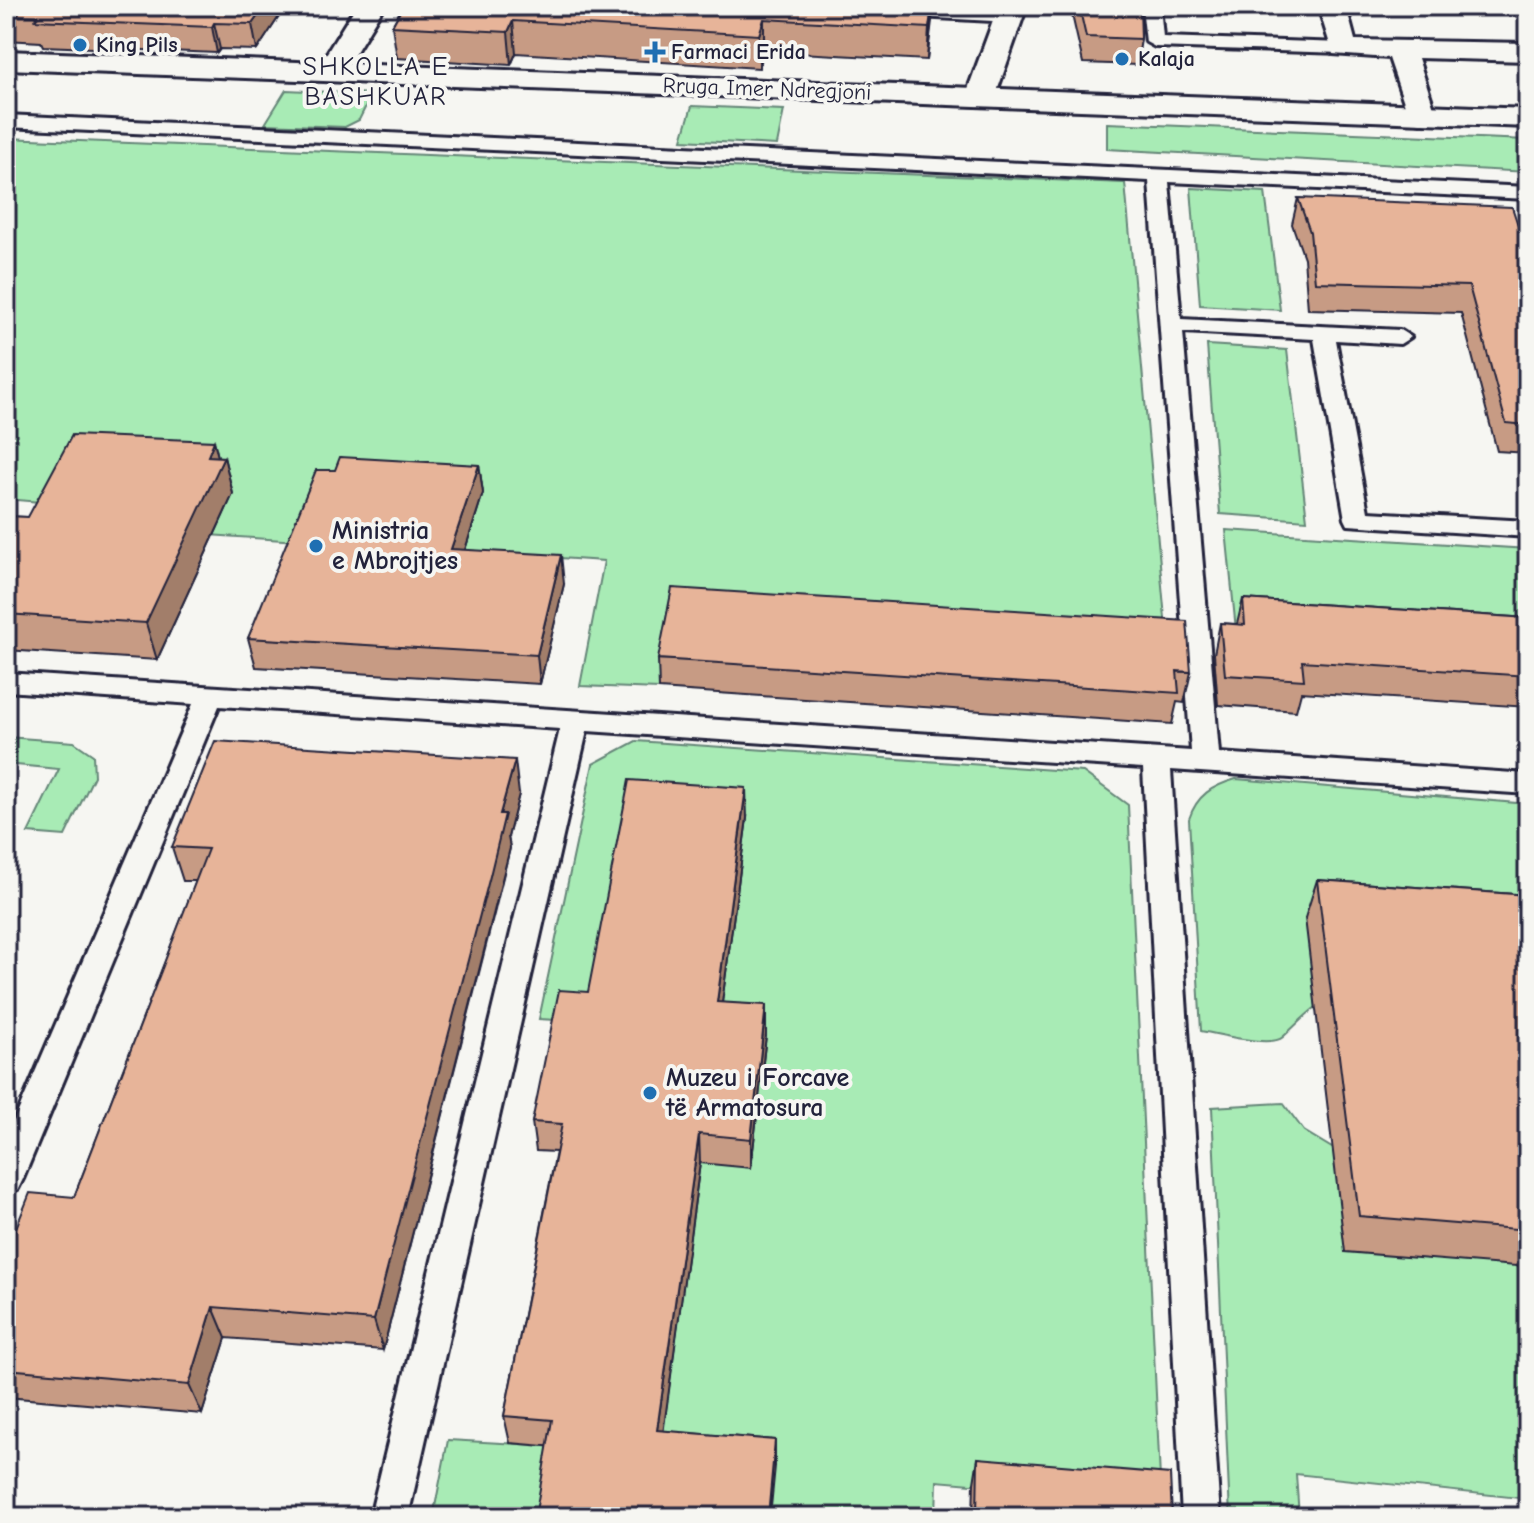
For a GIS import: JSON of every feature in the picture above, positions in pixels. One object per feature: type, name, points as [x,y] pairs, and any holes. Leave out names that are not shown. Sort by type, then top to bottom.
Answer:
[{"type":"street","points":[[330,72],[370,6]]},
{"type":"street","points":[[863,6],[1011,10],[980,97]]},
{"type":"street","points":[[1332,6],[1343,48],[1528,52]]},
{"type":"street","points":[[1401,50],[1421,114]]},
{"type":"street","name":"Rruga Imer Ndregjoni","points":[[6,60],[1528,118]]},
{"type":"lane","points":[[1151,6],[1155,42],[1343,48]]},
{"type":"lane","points":[[6,121],[1528,193]]},
{"type":"lane","points":[[1159,176],[1206,761]]},
{"type":"lane","points":[[1171,325],[1400,337]]},
{"type":"lane","points":[[1324,333],[1357,519],[1528,529]]},
{"type":"lane","points":[[6,682],[1528,784]]},
{"type":"lane","points":[[6,1179],[210,695]]},
{"type":"lane","points":[[389,1517],[576,720]]},
{"type":"lane","points":[[1156,758],[1201,1517]]},
{"type":"green space","points":[[286,90],[372,94],[359,120],[345,127],[265,124]]},
{"type":"green space","points":[[692,106],[784,110],[777,145],[682,140]]},
{"type":"green space","points":[[1107,123],[1528,140],[1528,172],[1107,149]]},
{"type":"green space","points":[[6,138],[1125,183],[1168,651],[673,619],[659,689],[580,686],[604,561],[193,534],[133,510],[6,499]]},
{"type":"green space","points":[[1191,188],[1265,192],[1280,310],[1200,305]]},
{"type":"green space","points":[[1207,345],[1287,350],[1307,520],[1220,514]]},
{"type":"green space","points":[[1226,530],[1528,549],[1528,649],[1236,630]]},
{"type":"green space","points":[[6,737],[74,742],[93,755],[94,776],[65,836],[28,833],[59,769],[6,764]]},
{"type":"green space","points":[[636,741],[1083,772],[1128,805],[1161,1500],[937,1481],[936,1517],[770,1517],[660,1456],[591,1022],[539,1019],[593,764]]},
{"type":"green space","points":[[1236,779],[1528,804],[1528,934],[1306,918],[1316,1007],[1277,1040],[1257,1041],[1201,1031],[1189,819],[1206,793]]},
{"type":"green space","points":[[1283,1103],[1304,1131],[1528,1267],[1528,1499],[1296,1474],[1299,1517],[1230,1517],[1212,1107]]},
{"type":"green space","points":[[448,1440],[557,1446],[544,1517],[433,1517]]},
{"type":"building","points":[[6,6],[265,6],[252,24],[214,23],[212,27],[35,20],[38,16],[6,15]]},
{"type":"building","points":[[403,6],[932,6],[929,28],[764,19],[759,35],[513,21],[508,32],[392,26]]},
{"type":"building","points":[[1079,6],[1140,6],[1141,39],[1086,37]]},
{"type":"building","points":[[1298,198],[1512,207],[1519,228],[1528,228],[1528,425],[1506,423],[1469,286],[1315,282],[1310,232]]},
{"type":"building","points":[[72,435],[214,441],[208,456],[224,457],[146,623],[6,614],[6,516],[28,517]]},
{"type":"building","points":[[340,457],[479,465],[451,549],[561,555],[537,655],[248,638],[316,470],[335,470]]},
{"type":"building","points":[[672,588],[1187,621],[1191,672],[1177,671],[1179,693],[658,659]]},
{"type":"building","points":[[1243,599],[1528,618],[1528,676],[1302,661],[1304,680],[1225,675],[1220,623],[1245,625]]},
{"type":"building","points":[[215,741],[515,760],[500,814],[505,814],[490,876],[374,1320],[213,1307],[189,1385],[6,1369],[6,1253],[30,1193],[74,1197],[208,849],[172,847]]},
{"type":"building","points":[[629,780],[746,788],[717,1002],[766,1005],[751,1139],[699,1134],[657,1430],[775,1440],[768,1517],[535,1517],[552,1420],[504,1416],[562,1124],[532,1122],[559,990],[588,992]]},
{"type":"building","points":[[1317,880],[1528,895],[1528,1230],[1359,1216]]},
{"type":"building","points":[[978,1458],[1170,1474],[1172,1517],[977,1517]]},
{"type":"place","name":"King Pils","points":[[80,45]]},
{"type":"place","name":"Farmaci Erida","points":[[655,52]]},
{"type":"place","name":"Kalaja","points":[[1122,59]]},
{"type":"place","name":"Ministria e Mbrojtjes","points":[[316,546]]},
{"type":"place","name":"Muzeu i Forcave të Armatosura","points":[[650,1093]]},
{"type":"district","name":"SHKOLLA E BASHKUAR","points":[[376,82]]}]
